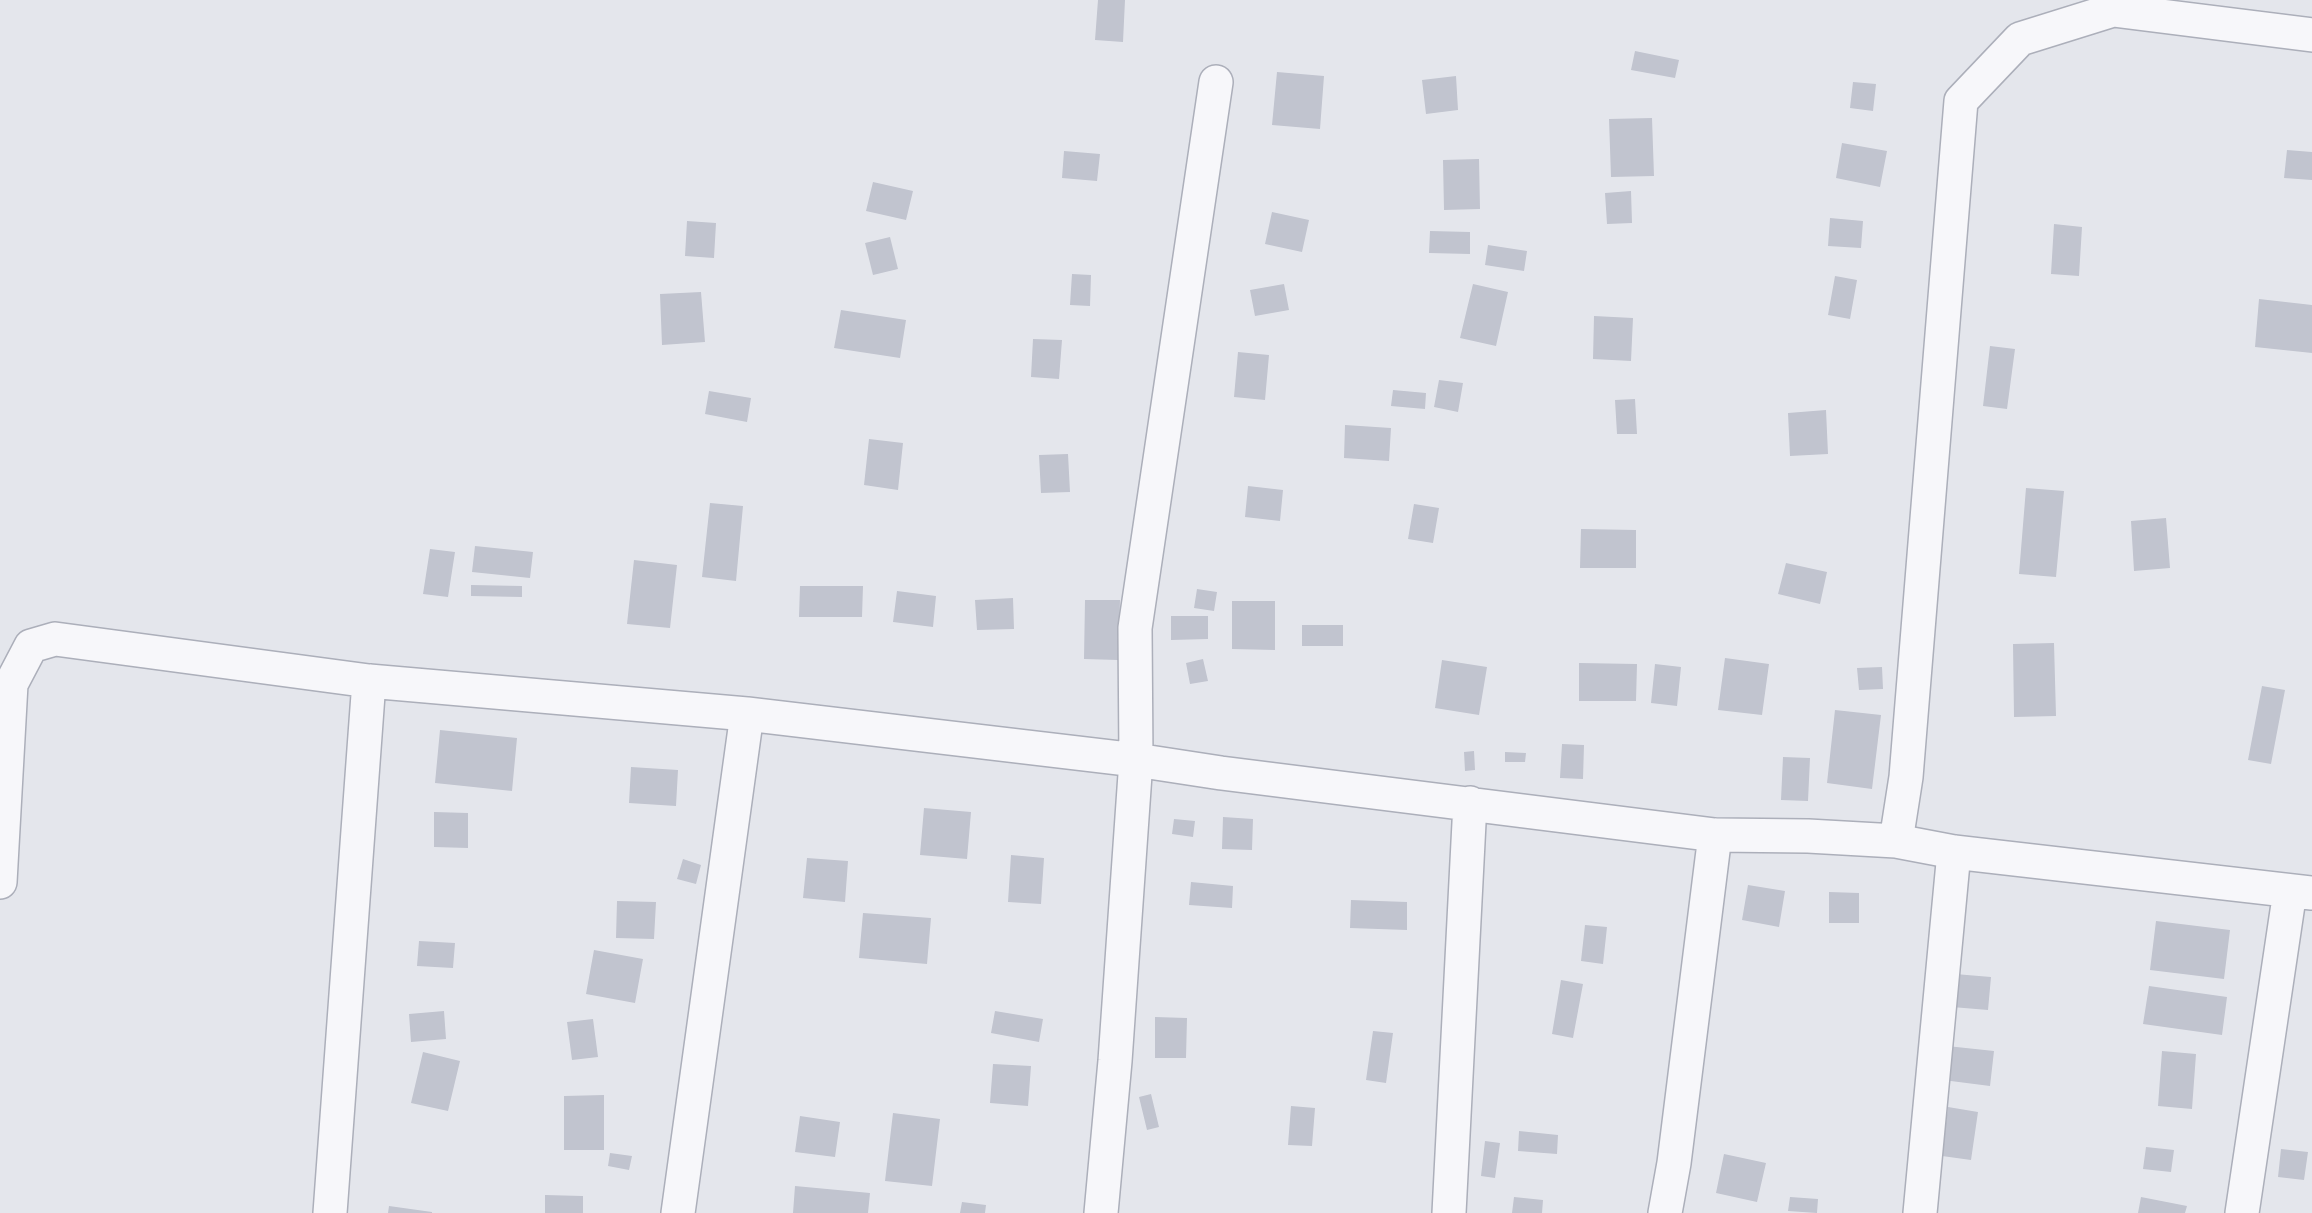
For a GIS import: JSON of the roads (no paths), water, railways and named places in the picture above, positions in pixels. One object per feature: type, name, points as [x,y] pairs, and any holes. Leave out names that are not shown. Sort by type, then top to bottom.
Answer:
[{"type":"street","points":[[1896,841],[1907,765],[1961,101],[2020,39],[2113,10],[2312,35]]},
{"type":"street","points":[[1101,1213],[1116,1050],[1136,760],[1135,628],[1216,82]]},
{"type":"street","points":[[0,882],[11,684],[31,646],[55,639],[369,681],[747,714],[1136,760],[1221,773],[1715,835],[1808,836],[1896,841],[1954,852],[2301,892],[2242,1213]]},
{"type":"street","points":[[330,1213],[369,681]]},
{"type":"street","points":[[678,1213],[747,714]]},
{"type":"street","points":[[1449,1213],[1470,803]]},
{"type":"street","points":[[1665,1213],[1674,1163],[1715,835]]},
{"type":"street","points":[[1920,1213],[1954,852]]}]
